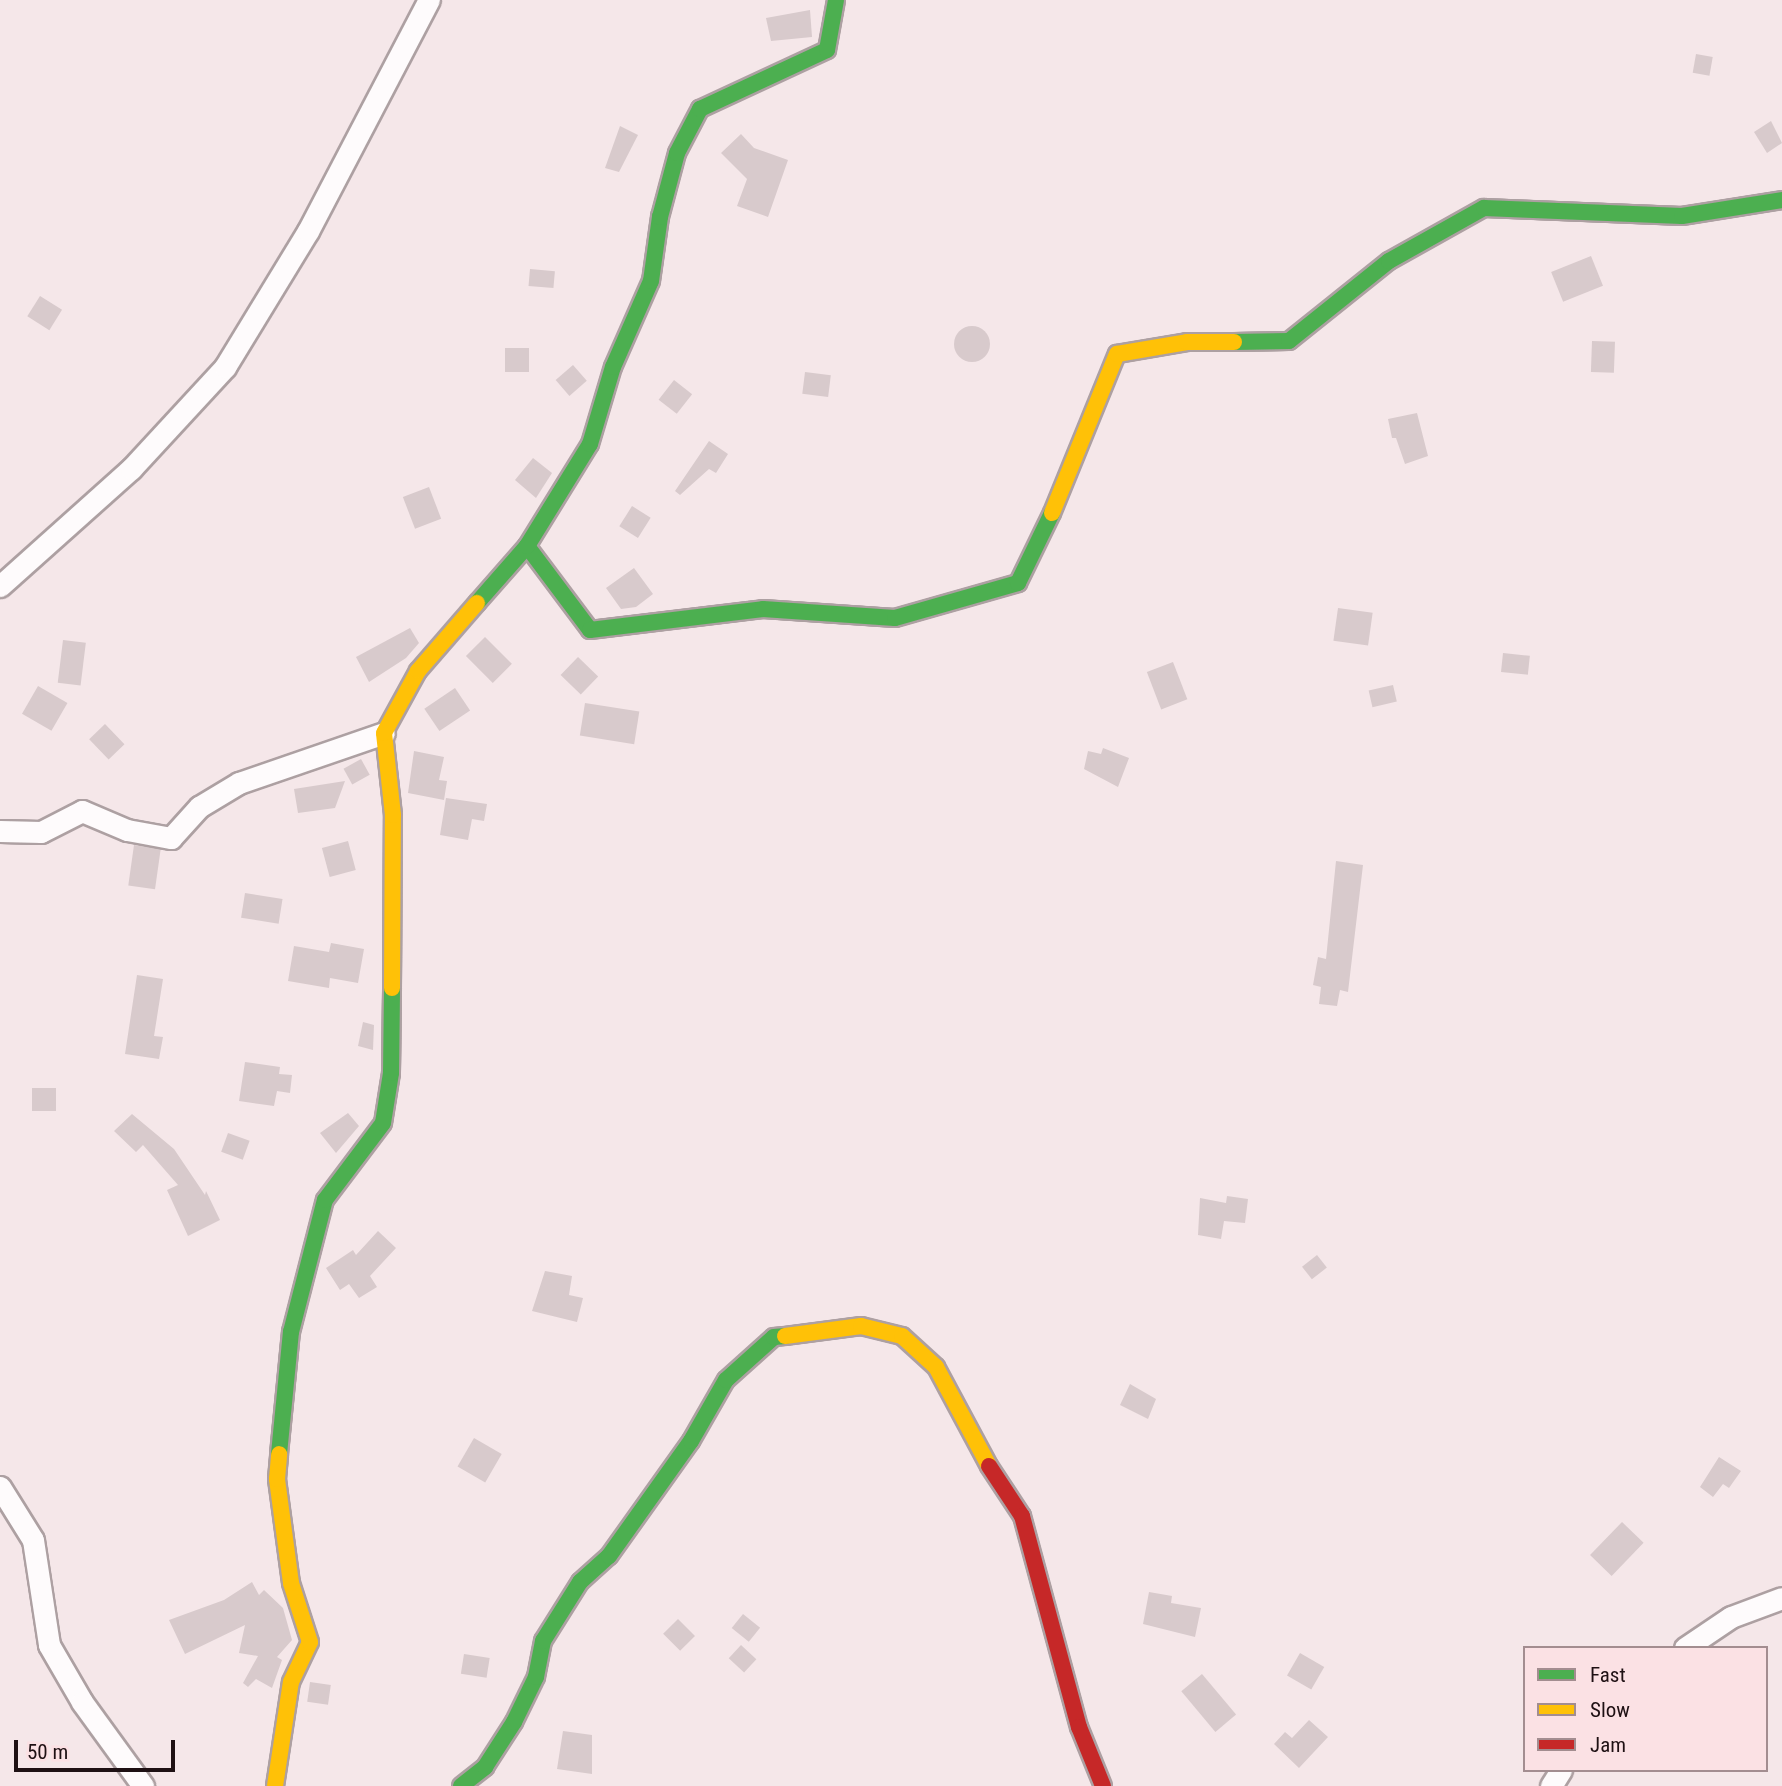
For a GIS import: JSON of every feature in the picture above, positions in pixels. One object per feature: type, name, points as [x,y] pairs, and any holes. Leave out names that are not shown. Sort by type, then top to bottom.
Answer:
[{"type":"street","points":[[0,586],[131,469],[225,367],[308,231],[429,0]]},
{"type":"street","points":[[275,1786],[291,1682],[310,1642],[304,1612],[291,1583],[277,1479],[291,1332],[325,1200],[383,1124],[391,1073],[393,815],[384,733],[418,671],[527,546],[590,444],[613,367],[651,281],[660,217],[677,153],[700,109],[827,50],[836,0]]},
{"type":"street","points":[[527,546],[590,630],[763,609],[895,618],[1018,583],[1065,486],[1116,354],[1187,342],[1289,341],[1389,261],[1484,208],[1682,216],[1782,200]]},
{"type":"street","points":[[0,831],[41,832],[82,811],[127,830],[171,838],[199,807],[239,783],[384,733]]},
{"type":"street","points":[[461,1786],[485,1766],[514,1722],[536,1677],[543,1641],[559,1612],[580,1582],[609,1556],[691,1441],[726,1380],[774,1336],[861,1326],[902,1336],[936,1367],[976,1445],[1021,1516],[1079,1727],[1103,1786]]},
{"type":"street","points":[[0,1487],[33,1540],[49,1645],[82,1702],[144,1786]]},
{"type":"street","points":[[1688,1646],[1731,1618],[1782,1598]]},
{"type":"building","points":[[810,10],[812,37],[771,41],[766,18]]},
{"type":"building","points":[[1696,54],[1713,57],[1709,76],[1693,73]]},
{"type":"building","points":[[1771,121],[1782,143],[1767,153],[1754,132]]},
{"type":"building","points":[[620,126],[638,135],[619,172],[605,168]]},
{"type":"building","points":[[741,134],[754,148],[788,160],[768,217],[737,206],[747,179],[721,153]]},
{"type":"building","points":[[1591,256],[1603,286],[1563,302],[1551,272]]},
{"type":"building","points":[[530,269],[555,271],[553,288],[529,286]]},
{"type":"building","points":[[40,296],[62,310],[49,330],[27,316]]},
{"type":"building","points":[[972,326],[985,331],[990,344],[985,357],[972,362],[959,357],[954,344],[959,331]]},
{"type":"building","points":[[1592,341],[1615,342],[1614,373],[1591,372]]},
{"type":"building","points":[[505,348],[529,348],[529,372],[505,372]]},
{"type":"building","points":[[573,365],[587,381],[569,396],[556,380]]},
{"type":"building","points":[[805,372],[831,375],[828,397],[802,394]]},
{"type":"building","points":[[674,380],[692,394],[677,414],[659,400]]},
{"type":"building","points":[[1417,413],[1428,456],[1405,464],[1396,438],[1392,438],[1388,419]]},
{"type":"building","points":[[709,441],[728,454],[716,473],[709,469],[680,495],[675,491]]},
{"type":"building","points":[[533,458],[552,473],[536,498],[515,480]]},
{"type":"building","points":[[429,487],[441,519],[415,529],[403,497]]},
{"type":"building","points":[[632,506],[651,518],[638,538],[619,526]]},
{"type":"building","points":[[634,568],[653,594],[636,607],[621,609],[606,588]]},
{"type":"building","points":[[1338,608],[1373,613],[1368,646],[1333,641]]},
{"type":"building","points":[[410,628],[419,643],[406,658],[369,682],[356,657]]},
{"type":"building","points":[[485,637],[512,664],[493,683],[466,656]]},
{"type":"building","points":[[63,640],[86,643],[81,685],[58,683]]},
{"type":"building","points":[[1503,653],[1530,656],[1528,675],[1501,672]]},
{"type":"building","points":[[578,657],[598,676],[581,694],[561,675]]},
{"type":"building","points":[[1173,662],[1187,699],[1161,709],[1147,672]]},
{"type":"building","points":[[1393,685],[1397,702],[1372,707],[1369,691]]},
{"type":"building","points":[[38,686],[67,703],[51,731],[22,714]]},
{"type":"building","points":[[455,688],[470,710],[439,731],[424,709]]},
{"type":"building","points":[[585,703],[639,712],[634,744],[580,736]]},
{"type":"building","points":[[105,724],[124,744],[109,759],[89,739]]},
{"type":"building","points":[[1103,748],[1129,758],[1118,787],[1084,769],[1088,751],[1101,754]]},
{"type":"building","points":[[414,751],[444,757],[439,780],[447,781],[444,800],[408,793]]},
{"type":"building","points":[[361,759],[370,775],[352,784],[344,769]]},
{"type":"building","points":[[345,781],[335,808],[298,813],[294,789]]},
{"type":"building","points":[[446,798],[487,804],[484,821],[472,819],[468,840],[440,835]]},
{"type":"building","points":[[348,841],[356,870],[330,877],[322,848]]},
{"type":"building","points":[[134,845],[161,849],[155,889],[128,886]]},
{"type":"building","points":[[1336,861],[1363,865],[1348,992],[1340,990],[1337,1006],[1319,1004],[1321,987],[1313,985],[1318,957],[1326,959]]},
{"type":"building","points":[[245,893],[283,899],[279,924],[241,918]]},
{"type":"building","points":[[331,943],[364,949],[358,983],[330,978],[329,988],[288,981],[294,946],[329,952]]},
{"type":"building","points":[[137,975],[163,979],[154,1036],[163,1037],[159,1059],[125,1054]]},
{"type":"building","points":[[363,1022],[374,1025],[373,1050],[358,1046]]},
{"type":"building","points":[[245,1062],[280,1067],[279,1074],[292,1075],[290,1093],[277,1091],[274,1106],[239,1101]]},
{"type":"building","points":[[32,1088],[56,1088],[56,1111],[32,1111]]},
{"type":"building","points":[[348,1113],[359,1126],[336,1153],[320,1133]]},
{"type":"building","points":[[132,1114],[174,1149],[205,1195],[206,1191],[220,1220],[188,1236],[167,1190],[178,1185],[143,1145],[136,1152],[114,1131]]},
{"type":"building","points":[[228,1133],[250,1141],[243,1160],[221,1152]]},
{"type":"building","points":[[1227,1196],[1248,1199],[1245,1223],[1224,1221],[1221,1239],[1198,1235],[1200,1198],[1226,1203]]},
{"type":"building","points":[[378,1231],[396,1248],[370,1276],[377,1287],[359,1298],[349,1284],[340,1290],[326,1268],[353,1250],[356,1255]]},
{"type":"building","points":[[1317,1255],[1327,1268],[1312,1279],[1302,1267]]},
{"type":"building","points":[[545,1271],[572,1276],[569,1295],[583,1298],[577,1322],[532,1311]]},
{"type":"building","points":[[1130,1384],[1156,1399],[1148,1419],[1120,1405]]},
{"type":"building","points":[[474,1438],[502,1454],[485,1483],[458,1467]]},
{"type":"building","points":[[1719,1457],[1741,1471],[1729,1488],[1723,1484],[1713,1497],[1700,1487]]},
{"type":"building","points":[[1622,1522],[1644,1543],[1612,1576],[1590,1555]]},
{"type":"building","points":[[252,1582],[259,1595],[264,1590],[283,1608],[292,1640],[277,1657],[282,1660],[272,1688],[256,1679],[248,1687],[243,1683],[258,1656],[239,1653],[245,1625],[185,1654],[169,1620],[224,1600]]},
{"type":"building","points":[[1149,1592],[1172,1596],[1171,1603],[1201,1608],[1195,1637],[1143,1624]]},
{"type":"building","points":[[743,1614],[760,1628],[749,1642],[732,1628]]},
{"type":"building","points":[[678,1619],[695,1636],[680,1651],[663,1634]]},
{"type":"building","points":[[741,1645],[756,1659],[744,1672],[729,1658]]},
{"type":"building","points":[[1300,1653],[1324,1667],[1311,1690],[1287,1676]]},
{"type":"building","points":[[464,1654],[490,1658],[487,1678],[461,1674]]},
{"type":"building","points":[[1202,1674],[1236,1715],[1215,1732],[1181,1691]]},
{"type":"building","points":[[310,1682],[331,1685],[328,1705],[307,1702]]},
{"type":"building","points":[[1309,1720],[1328,1737],[1299,1768],[1274,1744],[1285,1732],[1292,1738]]},
{"type":"building","points":[[563,1731],[592,1735],[592,1774],[557,1769]]},
{"type":"traffic: fast","points":[[477,603],[527,546],[590,444],[613,367],[651,281],[660,217],[677,153],[700,109],[827,50],[836,0]]},
{"type":"traffic: fast","points":[[1234,342],[1289,341],[1389,261],[1484,208],[1682,216],[1782,200]]},
{"type":"traffic: fast","points":[[527,546],[590,630],[763,609],[895,618],[1018,583],[1052,513]]},
{"type":"traffic: fast","points":[[279,1454],[291,1332],[325,1200],[383,1123],[391,1073],[392,988]]},
{"type":"traffic: fast","points":[[461,1786],[485,1767],[514,1722],[536,1677],[543,1641],[580,1582],[609,1556],[691,1441],[726,1380],[774,1337],[785,1336]]},
{"type":"traffic: slow","points":[[1052,513],[1117,354],[1187,342],[1234,342]]},
{"type":"traffic: slow","points":[[392,988],[393,815],[384,733],[418,671],[477,603]]},
{"type":"traffic: slow","points":[[785,1336],[861,1326],[902,1336],[936,1367],[989,1466]]},
{"type":"traffic: slow","points":[[275,1786],[291,1682],[310,1642],[291,1583],[277,1479],[279,1454]]},
{"type":"traffic: jam","points":[[989,1466],[1022,1516],[1079,1727],[1103,1786]]}]
